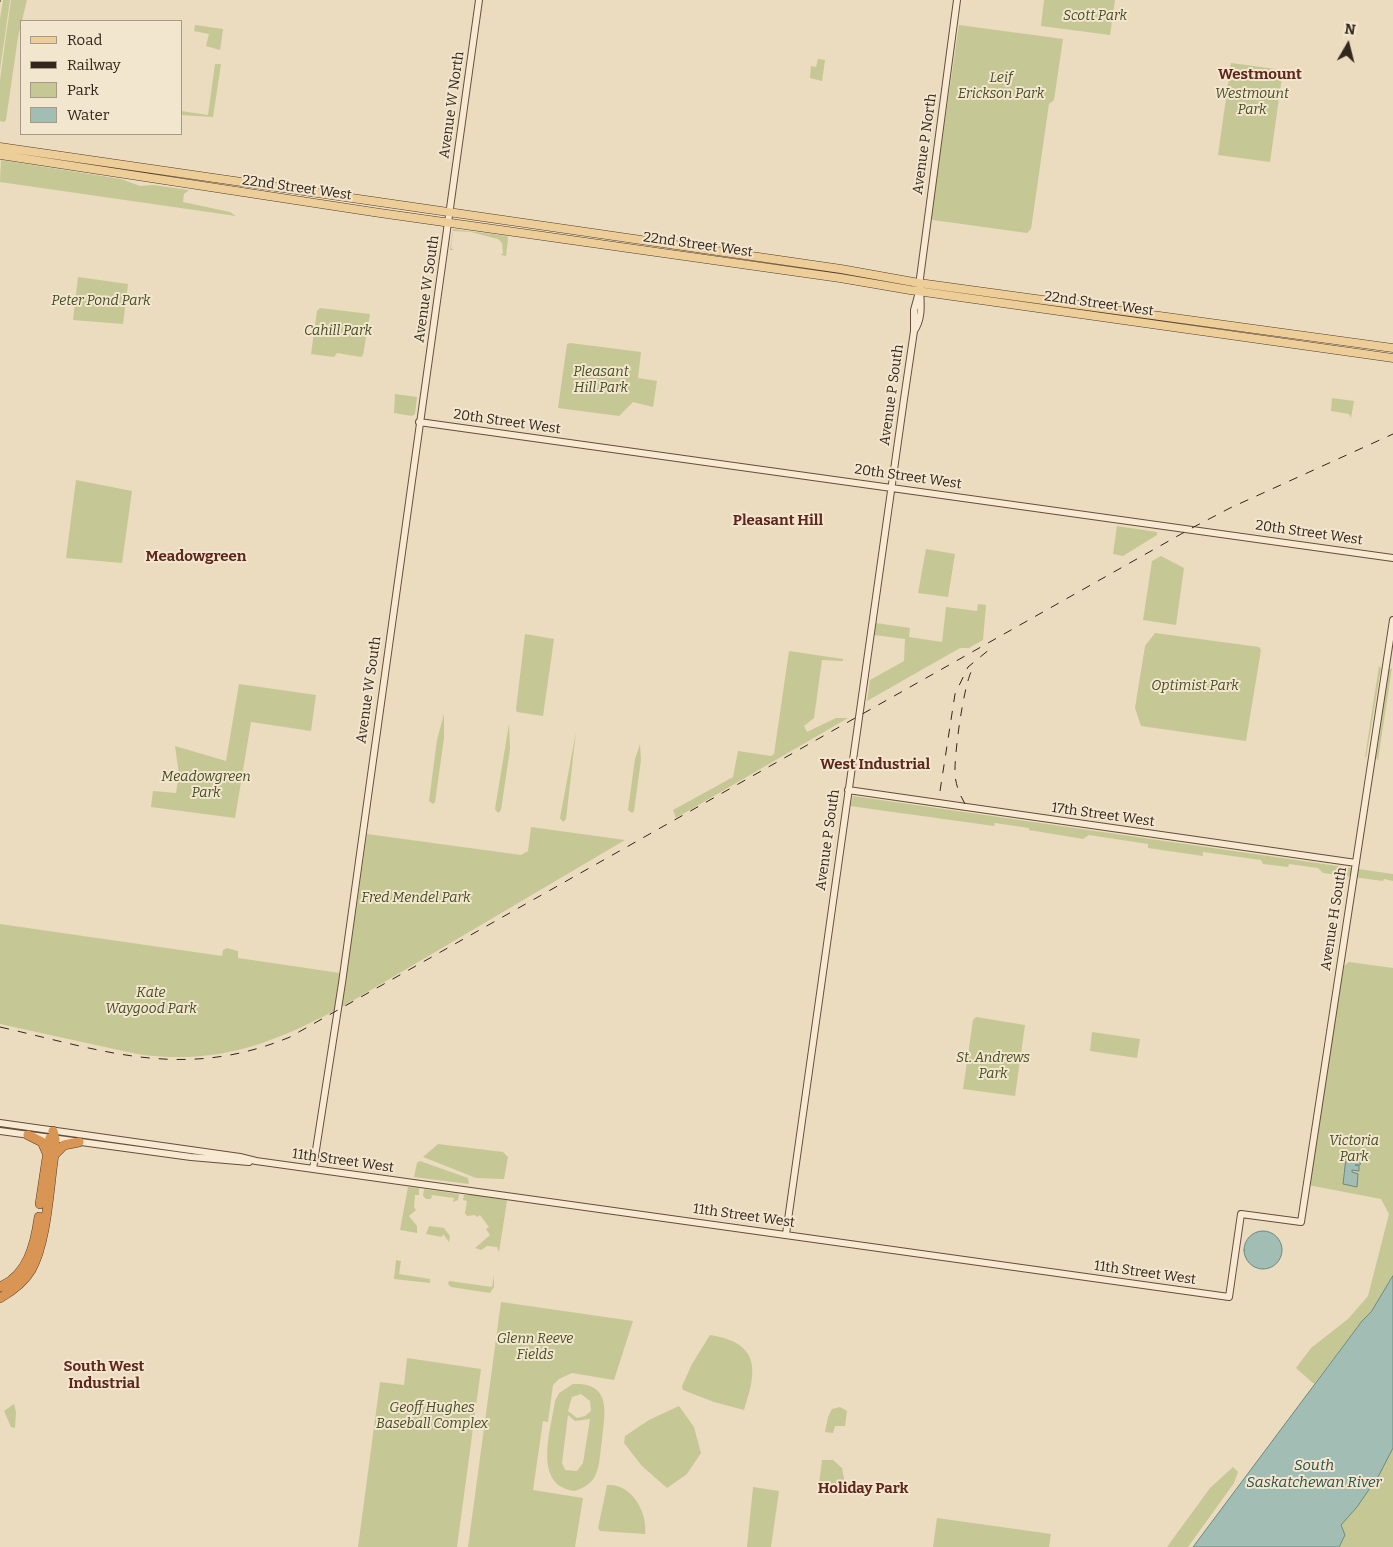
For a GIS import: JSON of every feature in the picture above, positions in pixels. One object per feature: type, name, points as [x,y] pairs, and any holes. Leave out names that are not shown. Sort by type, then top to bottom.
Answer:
[{"type":"highway","points":[[0,1288],[14,1279],[29,1259],[37,1226],[50,1154],[42,1142],[28,1136]]},
{"type":"highway","points":[[0,1298],[13,1290],[27,1275],[37,1256],[42,1234],[52,1136]]},
{"type":"highway","points":[[50,1154],[64,1145],[79,1142]]},
{"type":"main road","name":"Avenue W North","points":[[450,213],[479,0]]},
{"type":"main road","name":"Avenue P North","points":[[919,292],[957,0]]},
{"type":"main road","name":"22nd Street West","points":[[0,146],[841,269],[919,283],[1393,348]]},
{"type":"main road","name":"22nd Street West","points":[[0,155],[268,197],[840,278],[919,292],[1393,358]]},
{"type":"main road","name":"Avenue W South","points":[[313,1170],[343,975],[419,422],[450,213]]},
{"type":"main road","name":"Avenue P South","points":[[786,1234],[914,331],[912,324],[919,292]]},
{"type":"main road","name":"20th Street West","points":[[419,422],[1393,558]]},
{"type":"main road","name":"Avenue H South","points":[[1229,1297],[1241,1214],[1301,1222],[1356,863],[1390,662],[1393,620]]},
{"type":"main road","name":"17th Street West","points":[[848,790],[1356,863]]},
{"type":"main road","name":"11th Street West","points":[[0,1123],[79,1142],[191,1157],[256,1162],[786,1234],[1229,1297]]},
{"type":"main road","name":"11th Street West","points":[[0,1131],[28,1136],[52,1136],[240,1157],[256,1162]]},
{"type":"green space","points":[[3,0],[10,0],[0,70],[0,19]]},
{"type":"green space","points":[[11,0],[27,0],[22,20],[20,20],[6,120],[4,122],[0,121],[0,80]]},
{"type":"green space","name":"Scott Park","points":[[1044,0],[1115,0],[1110,35],[1041,26]]},
{"type":"green space","points":[[195,25],[223,29],[220,50],[206,46],[209,34],[194,31]]},
{"type":"green space","name":"Leif Erickson Park","points":[[959,25],[1063,39],[1054,100],[1049,104],[1031,229],[1027,233],[933,220],[931,217]]},
{"type":"green space","points":[[818,59],[825,60],[822,81],[810,78],[811,66],[816,67]]},
{"type":"green space","name":"Westmount Park","points":[[1231,63],[1283,70],[1270,162],[1218,155]]},
{"type":"green space","points":[[215,64],[221,64],[213,117],[182,115],[182,111],[208,115]]},
{"type":"green space","points":[[1,160],[121,179],[140,186],[153,185],[189,190],[184,194],[183,202],[230,212],[236,216],[0,182]]},
{"type":"green space","points":[[453,229],[507,236],[506,256],[501,255],[503,253],[502,243],[498,239],[471,232],[453,231],[451,248],[454,250],[450,250]]},
{"type":"green space","name":"Peter Pond Park","points":[[78,277],[128,284],[123,324],[73,320]]},
{"type":"green space","name":"Cahill Park","points":[[320,308],[370,314],[363,355],[361,357],[337,353],[334,357],[311,354],[317,311]]},
{"type":"green space","name":"Pleasant Hill Park","points":[[567,344],[641,352],[638,378],[657,381],[653,407],[633,402],[619,416],[558,408]]},
{"type":"green space","points":[[395,394],[417,397],[415,414],[412,416],[394,413]]},
{"type":"green space","points":[[1332,398],[1354,401],[1351,418],[1349,414],[1331,411]]},
{"type":"green space","points":[[76,480],[132,491],[122,563],[66,558]]},
{"type":"green space","points":[[1117,526],[1157,532],[1157,535],[1123,556],[1113,554]]},
{"type":"green space","points":[[926,549],[955,554],[948,597],[918,593]]},
{"type":"green space","points":[[1161,556],[1184,568],[1176,625],[1143,620],[1152,561]]},
{"type":"green space","points":[[978,604],[986,605],[983,640],[969,648],[960,648],[867,701],[870,680],[904,661],[905,639],[874,635],[876,623],[910,628],[909,637],[942,642],[946,607],[977,611]]},
{"type":"green space","name":"Optimist Park","points":[[1155,633],[1259,647],[1261,650],[1246,741],[1141,726],[1135,708],[1145,646]]},
{"type":"green space","points":[[525,634],[554,639],[543,716],[517,712],[516,709]]},
{"type":"green space","points":[[789,651],[843,659],[843,661],[822,660],[814,718],[804,726],[807,732],[836,718],[848,718],[676,818],[673,810],[733,777],[738,751],[771,756],[774,754]]},
{"type":"green space","points":[[1379,666],[1381,668],[1366,758],[1365,757]]},
{"type":"green space","points":[[1392,668],[1378,760],[1376,758],[1389,670]]},
{"type":"green space","name":"Meadowgreen Park","points":[[239,684],[316,695],[311,731],[251,722],[235,818],[151,807],[153,791],[176,793],[179,774],[175,746],[226,761]]},
{"type":"green space","points":[[444,714],[444,738],[435,802],[433,804],[429,801],[437,740]]},
{"type":"green space","points":[[509,724],[510,749],[501,810],[498,813],[495,809]]},
{"type":"green space","points":[[576,732],[566,819],[563,822],[560,818]]},
{"type":"green space","points":[[640,744],[641,760],[634,811],[632,813],[628,810],[635,759]]},
{"type":"green space","points":[[853,796],[1393,874],[1393,881],[1323,873],[1318,868],[1289,864],[1288,867],[1263,864],[1261,860],[1203,852],[1203,856],[1148,848],[1148,844],[1089,835],[1083,839],[995,823],[994,826],[850,806]]},
{"type":"green space","name":"Fred Mendel Park","points":[[531,827],[625,840],[342,1007],[367,834],[521,855],[528,851]]},
{"type":"green space","name":"Kate Waygood Park","points":[[0,924],[222,956],[223,950],[227,948],[238,951],[238,958],[340,973],[334,1011],[286,1034],[262,1043],[239,1050],[190,1057],[137,1054],[0,1024]]},
{"type":"green space","name":"Victoria Park","points":[[1349,962],[1393,968],[1393,1276],[1371,1312],[1314,1384],[1296,1368],[1311,1348],[1348,1319],[1368,1296],[1389,1214],[1381,1199],[1308,1185],[1344,966]]},
{"type":"green space","name":"St. Andrews Park","points":[[976,1017],[1025,1025],[1015,1096],[963,1089],[973,1020]]},
{"type":"green space","points":[[1092,1032],[1140,1039],[1137,1058],[1090,1051]]},
{"type":"green space","points":[[438,1144],[503,1152],[508,1157],[504,1179],[476,1178],[423,1157]]},
{"type":"green space","points":[[420,1161],[468,1178],[469,1184],[414,1177],[417,1163]]},
{"type":"green space","points":[[408,1187],[419,1188],[419,1195],[415,1195],[414,1207],[416,1210],[409,1216],[417,1226],[417,1233],[400,1230]]},
{"type":"green space","points":[[424,1189],[459,1194],[458,1200],[453,1202],[454,1198],[432,1195],[431,1199],[426,1199],[423,1196]]},
{"type":"green space","points":[[464,1195],[504,1195],[507,1201],[499,1252],[497,1247],[487,1246],[481,1250],[475,1248],[490,1235],[486,1229],[489,1227],[480,1215],[477,1217],[475,1215],[467,1216],[465,1213],[467,1201],[463,1200]]},
{"type":"green space","points":[[429,1226],[444,1228],[450,1236],[449,1242],[443,1234],[442,1237],[426,1234]]},
{"type":"green space","points":[[396,1260],[401,1261],[399,1274],[430,1279],[430,1283],[394,1279]]},
{"type":"green space","points":[[494,1275],[494,1287],[490,1293],[451,1287],[448,1284],[449,1281],[492,1287]]},
{"type":"green space","name":"Glenn Reeve Fields","points":[[501,1302],[633,1321],[614,1380],[572,1373],[559,1379],[553,1385],[548,1422],[543,1421],[533,1490],[583,1498],[575,1547],[468,1547]]},
{"type":"green space","points":[[710,1335],[727,1339],[739,1345],[747,1352],[751,1361],[752,1371],[744,1410],[714,1402],[683,1390],[682,1386],[692,1364]]},
{"type":"green space","name":"Geoff Hughes Baseball Complex","points":[[407,1358],[481,1369],[457,1547],[358,1547],[380,1382],[404,1385]]},
{"type":"green space","points":[[573,1384],[586,1385],[594,1388],[600,1394],[603,1401],[604,1420],[598,1470],[590,1483],[574,1491],[561,1487],[553,1478],[548,1468],[548,1441],[555,1401],[559,1393]],"holes":[[[581,1394],[590,1401],[591,1411],[585,1416],[577,1418],[568,1411],[572,1397]],[[568,1415],[575,1421],[590,1419],[583,1463],[577,1471],[565,1470],[562,1463]]]},
{"type":"green space","points":[[14,1404],[16,1412],[15,1428],[11,1427],[4,1411]]},
{"type":"green space","points":[[679,1406],[694,1427],[701,1453],[687,1474],[667,1488],[642,1466],[624,1443],[625,1436],[649,1420]]},
{"type":"green space","points":[[840,1407],[847,1411],[845,1426],[835,1426],[833,1433],[825,1432],[832,1409]]},
{"type":"green space","points":[[1393,1448],[1393,1547],[1339,1547],[1345,1535],[1341,1525],[1343,1521],[1352,1513],[1363,1498]]},
{"type":"green space","points":[[822,1460],[833,1460],[842,1468],[844,1479],[841,1487],[819,1484]]},
{"type":"green space","points":[[1233,1467],[1238,1472],[1234,1483],[1188,1547],[1167,1547],[1210,1488]]},
{"type":"green space","points":[[607,1485],[624,1489],[631,1494],[644,1517],[645,1534],[600,1531],[598,1528]]},
{"type":"green space","points":[[753,1487],[779,1491],[771,1547],[747,1547]]},
{"type":"green space","name":"Holiday Park","points":[[937,1518],[1051,1534],[1049,1547],[933,1547]]},
{"type":"water","points":[[1351,1154],[1358,1155],[1361,1159],[1360,1165],[1355,1165],[1359,1166],[1359,1171],[1352,1170],[1352,1172],[1358,1174],[1357,1187],[1343,1184],[1346,1158]]},
{"type":"water","points":[[1263,1231],[1276,1237],[1282,1250],[1276,1263],[1263,1269],[1250,1263],[1244,1250],[1250,1237]]},
{"type":"water","name":"South Saskatchewan River","points":[[1393,1276],[1393,1448],[1379,1475],[1357,1507],[1341,1525],[1345,1535],[1339,1547],[1193,1547],[1362,1321],[1371,1312]]},
{"type":"railway","points":[[0,1027],[110,1052],[145,1058],[179,1060],[215,1057],[251,1050],[290,1037],[1190,529],[1230,508],[1393,434]]},
{"type":"railway","points":[[940,791],[955,694],[968,667],[990,649]]},
{"type":"railway","points":[[965,804],[956,783],[955,766],[962,707],[971,672]]},
{"type":"district","name":"Westmount","points":[[1260,75]]},
{"type":"district","name":"Pleasant Hill","points":[[778,521]]},
{"type":"district","name":"Meadowgreen","points":[[196,557]]},
{"type":"district","name":"West Industrial","points":[[875,765]]},
{"type":"district","name":"South West Industrial","points":[[104,1376]]},
{"type":"district","name":"Holiday Park","points":[[863,1489]]}]
